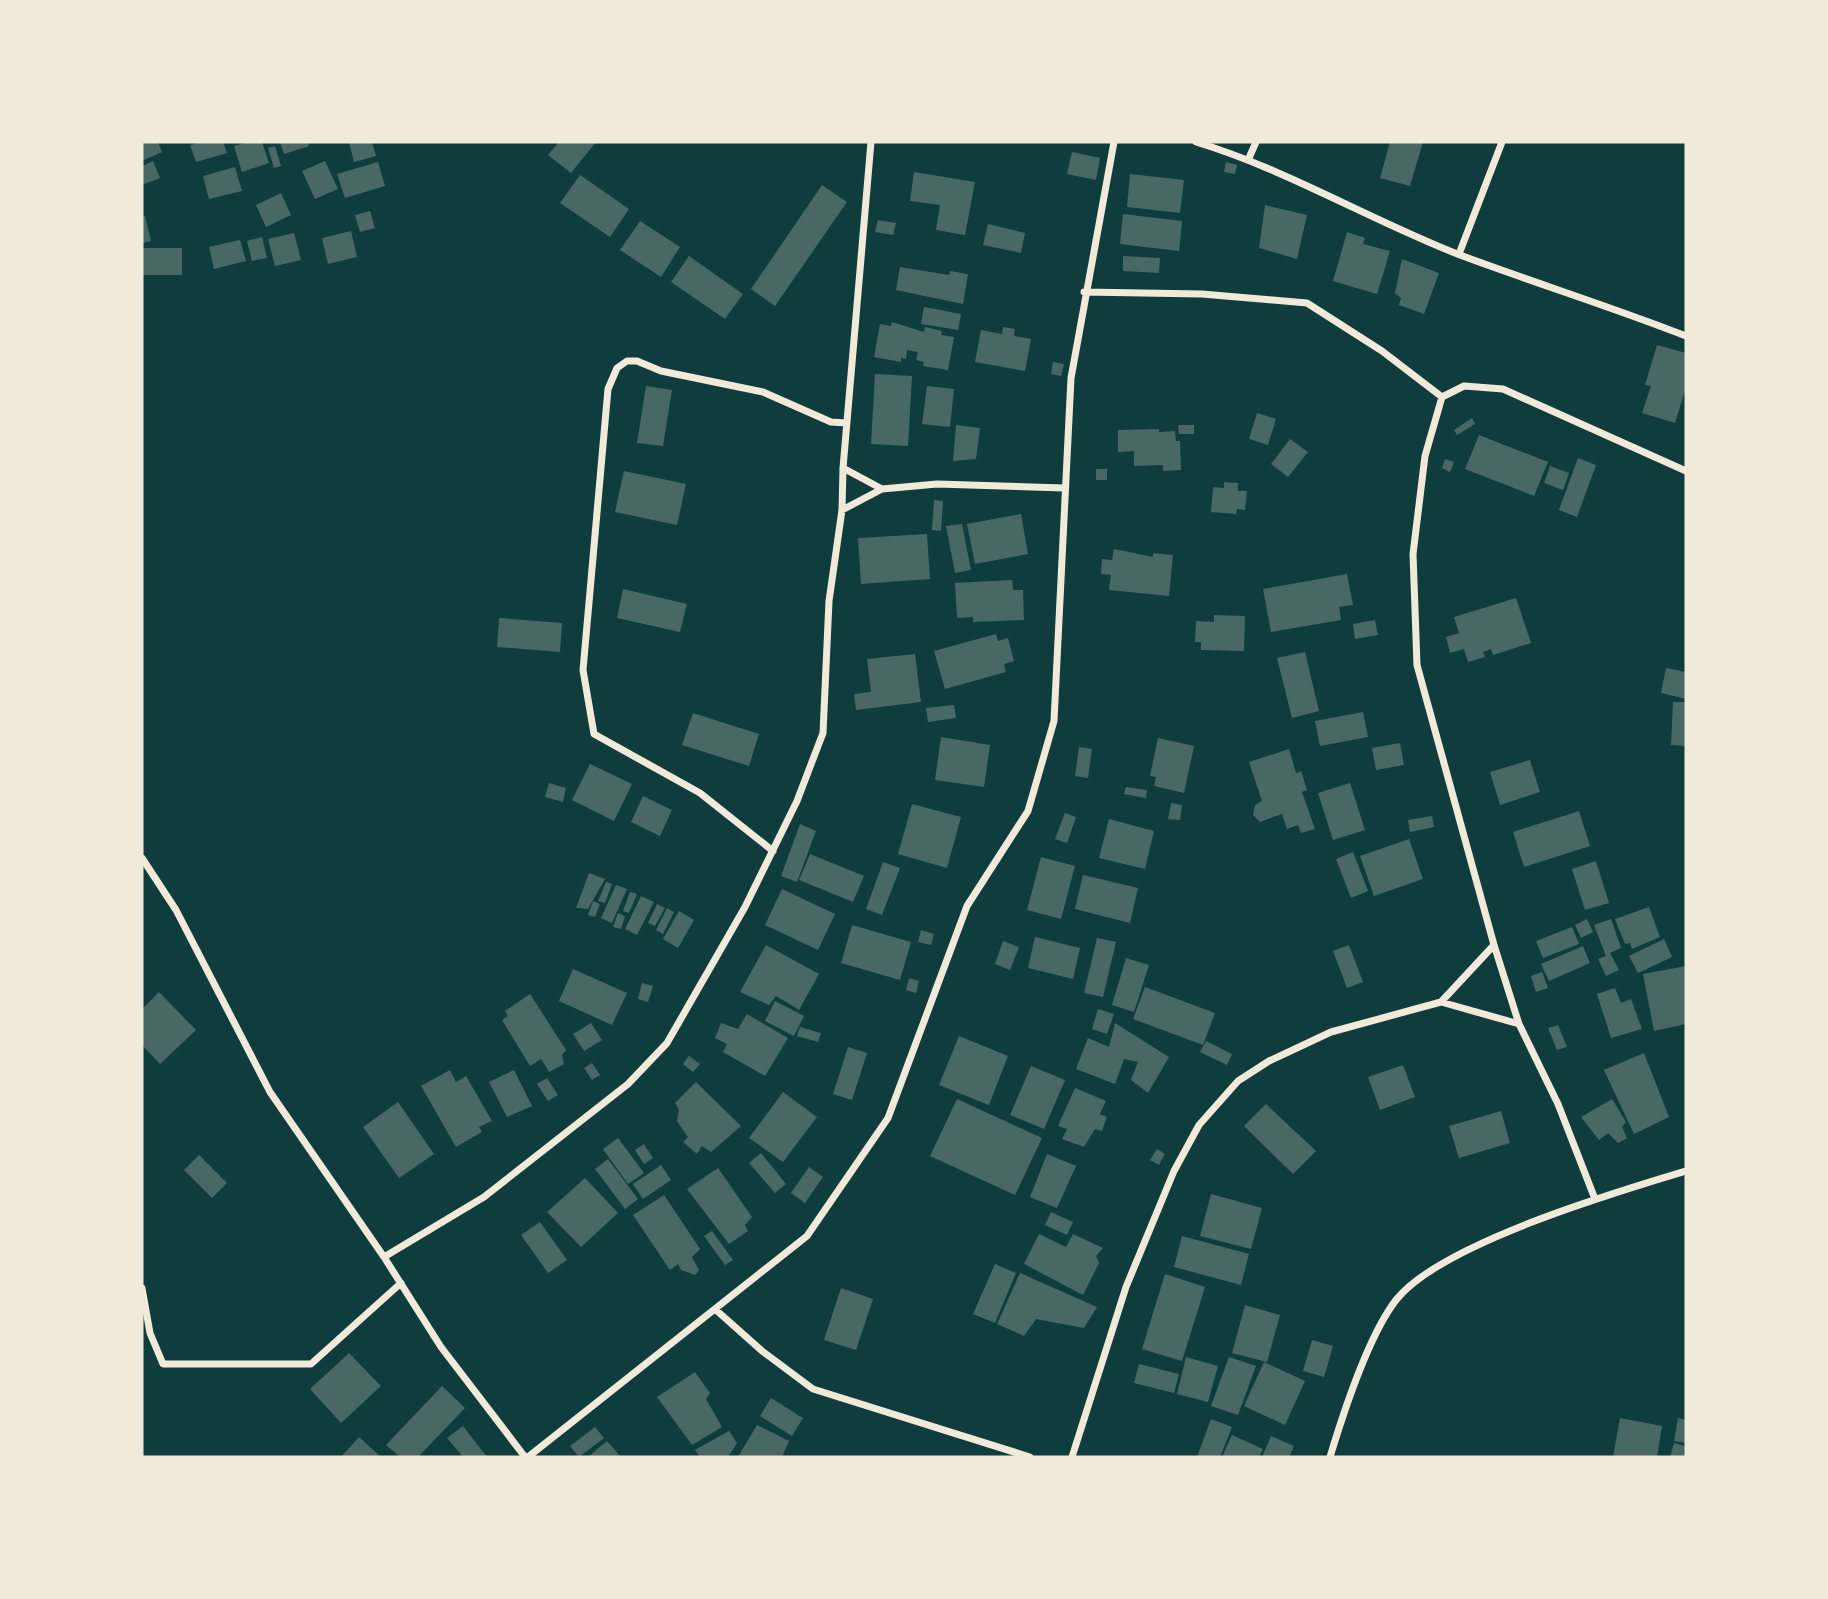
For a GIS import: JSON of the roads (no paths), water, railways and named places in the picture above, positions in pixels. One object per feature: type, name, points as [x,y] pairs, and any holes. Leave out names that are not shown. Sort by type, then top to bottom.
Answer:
[{"type":"street","points":[[384,1257],[484,1197],[628,1084],[651,1060],[673,1032],[745,907],[797,801],[823,733],[829,601],[842,510],[846,423],[871,142]]},
{"type":"street","points":[[142,858],[176,909],[271,1092],[384,1257],[441,1347],[527,1457],[807,1236],[888,1118],[967,906],[1028,811],[1055,721],[1071,378],[1084,292],[1114,142]]},
{"type":"street","points":[[1196,142],[1249,158],[1459,254],[1600,302],[1686,336]]},
{"type":"street","points":[[1249,158],[1256,142]]},
{"type":"street","points":[[1459,254],[1502,142]]},
{"type":"street","points":[[1084,292],[1202,294],[1307,303],[1382,351],[1441,397]]},
{"type":"street","points":[[773,851],[699,793],[594,734],[583,670],[608,389],[617,368],[627,361],[637,361],[661,371],[763,392],[831,422],[846,423]]},
{"type":"street","points":[[1441,397],[1465,386],[1503,389],[1686,471]]},
{"type":"street","points":[[1441,397],[1425,456],[1413,554],[1418,666],[1494,945],[1520,1024],[1558,1104],[1595,1199]]},
{"type":"street","points":[[843,468],[882,489]]},
{"type":"street","points":[[842,510],[882,489],[937,484],[1064,488]]},
{"type":"street","points":[[1441,1002],[1494,945]]},
{"type":"street","points":[[1072,1457],[1126,1287],[1174,1171],[1199,1125],[1238,1081],[1269,1062],[1331,1032],[1441,1002],[1520,1024]]},
{"type":"street","points":[[1330,1457],[1345,1408],[1396,1300],[1429,1270],[1595,1199],[1686,1171]]},
{"type":"street","points":[[142,1288],[150,1334],[163,1364],[311,1364],[401,1283]]},
{"type":"street","points":[[716,1310],[762,1351],[813,1389],[1030,1457]]}]
